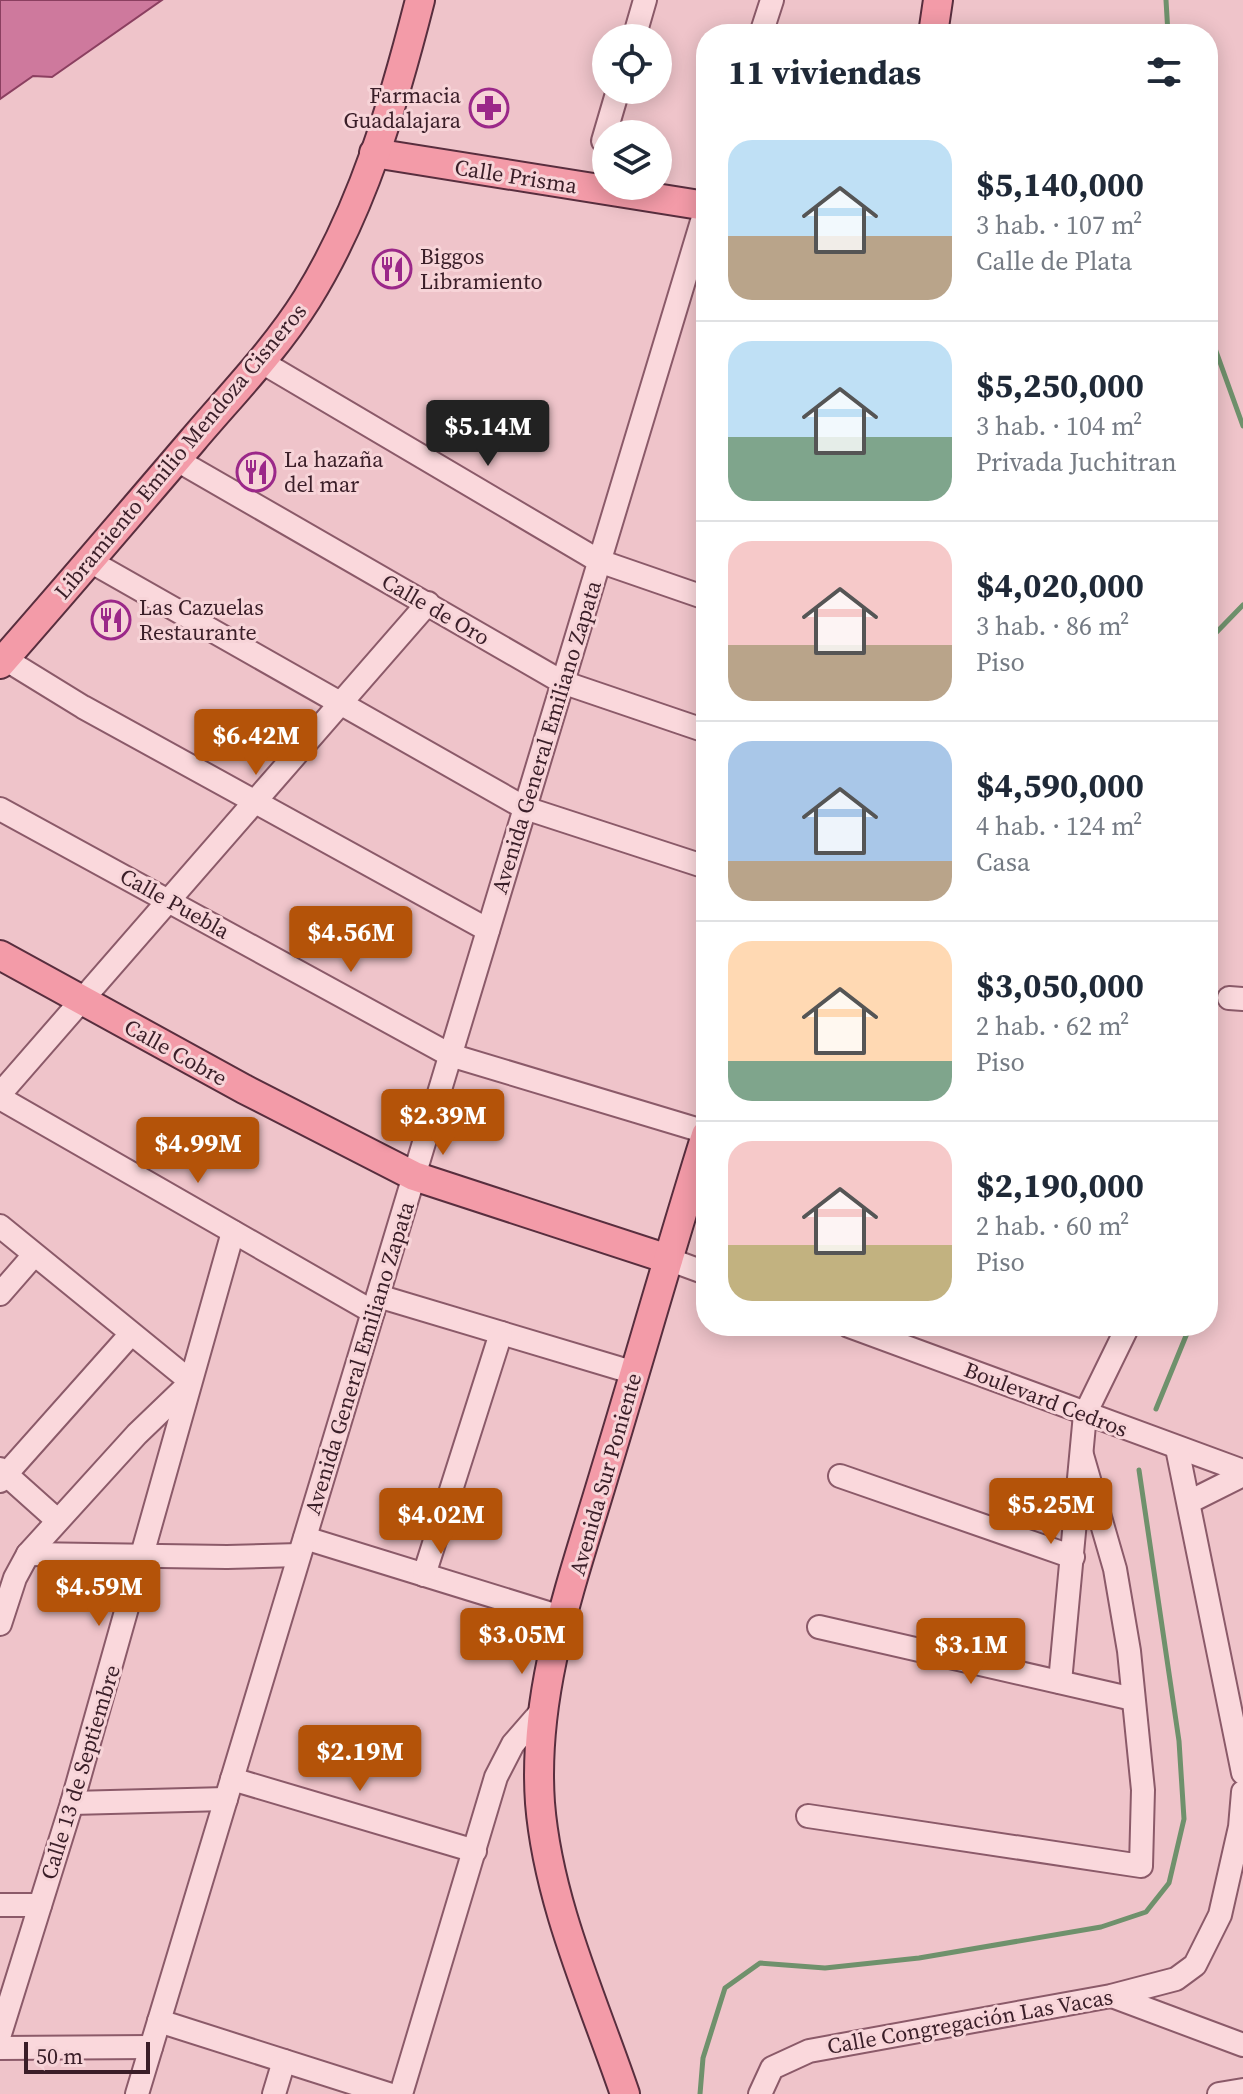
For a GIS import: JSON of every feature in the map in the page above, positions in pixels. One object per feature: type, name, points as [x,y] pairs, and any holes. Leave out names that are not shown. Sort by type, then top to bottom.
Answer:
[{"type":"main road","name":"Libramiento Emilio Mendoza Cisneros","points":[[2,662],[260,361],[308,296],[352,213],[401,75],[420,0]]},
{"type":"main road","points":[[934,24],[938,0]]},
{"type":"main road","name":"Calle Prisma","points":[[374,153],[696,205]]},
{"type":"main road","name":"Calle Cobre","points":[[0,955],[414,1176],[668,1259]]},
{"type":"main road","name":"Avenida Sur Poniente","points":[[625,2094],[560,1905],[549,1860],[540,1806],[540,1713],[564,1618],[696,1166]]},
{"type":"street","points":[[638,24],[645,0]]},
{"type":"street","points":[[764,24],[772,0]]},
{"type":"street","name":"Avenida General Emiliano Zapata","points":[[137,2094],[696,240]]},
{"type":"street","points":[[260,361],[599,561],[696,595]]},
{"type":"street","name":"Calle de Oro","points":[[177,460],[562,682],[696,728]]},
{"type":"street","points":[[88,560],[525,808],[696,864]]},
{"type":"street","points":[[428,603],[80,1000],[0,1096],[233,1232],[375,1304],[501,1333],[635,1373]]},
{"type":"street","points":[[2,662],[488,930]]},
{"type":"street","name":"Calle Puebla","points":[[0,809],[450,1055],[696,1130]]},
{"type":"street","points":[[0,1226],[189,1383],[28,1554],[15,1578],[0,1624]]},
{"type":"street","name":"Calle 13 de Septiembre","points":[[0,2034],[72,1803],[233,1232]]},
{"type":"street","points":[[0,1294],[34,1255]]},
{"type":"street","points":[[668,1259],[696,1269]]},
{"type":"street","points":[[424,1575],[501,1333]]},
{"type":"street","points":[[57,1520],[2,1475],[130,1335]]},
{"type":"street","name":"Boulevard Cedros","points":[[876,1336],[1243,1473]]},
{"type":"street","points":[[1060,1682],[1085,1414],[1123,1336]]},
{"type":"street","points":[[1177,1448],[1243,1773]]},
{"type":"street","points":[[808,1816],[1141,1866],[1143,1790],[1115,1569],[1082,1455]]},
{"type":"street","points":[[1189,1502],[1243,1473]]},
{"type":"street","points":[[840,1476],[1073,1557]]},
{"type":"street","points":[[28,1554],[143,1557],[302,1546],[424,1575],[564,1618]]},
{"type":"street","points":[[819,1627],[1133,1699]]},
{"type":"street","points":[[401,2094],[505,1758],[540,1713]]},
{"type":"street","points":[[72,1803],[229,1789],[475,1851]]},
{"type":"street","name":"Calle Congregación Las Vacas","points":[[760,2094],[772,2068],[809,2051],[1111,1996],[1159,1985],[1195,1965],[1220,1915],[1240,1827],[1243,1792]]},
{"type":"street","points":[[0,1905],[40,1905]]},
{"type":"street","points":[[1111,1996],[1243,2045]]},
{"type":"street","points":[[159,2021],[388,2094]]},
{"type":"street","points":[[0,2048],[151,2047]]},
{"type":"street","points":[[274,2094],[284,2061]]},
{"type":"street","points":[[1219,2094],[1243,2090]]},
{"type":"building","points":[[0,0],[162,0],[52,77],[33,76],[0,99]]},
{"type":"waterway","points":[[1166,0],[1167,24]]},
{"type":"waterway","points":[[1218,357],[1243,426]]},
{"type":"waterway","points":[[1218,631],[1243,605]]},
{"type":"waterway","points":[[1156,1409],[1186,1336]]},
{"type":"waterway","points":[[700,2094],[703,2058],[725,1988],[760,1963],[825,1968],[919,1958],[1101,1927],[1146,1912],[1169,1883],[1184,1819],[1179,1741],[1139,1470]]},
{"type":"place","name":"Farmacia Guadalajara","points":[[489,108]]},
{"type":"place","name":"Biggos Libramiento","points":[[392,269]]},
{"type":"place","name":"La hazaña del mar","points":[[256,472]]},
{"type":"place","name":"Las Cazuelas Restaurante","points":[[111,620]]}]
